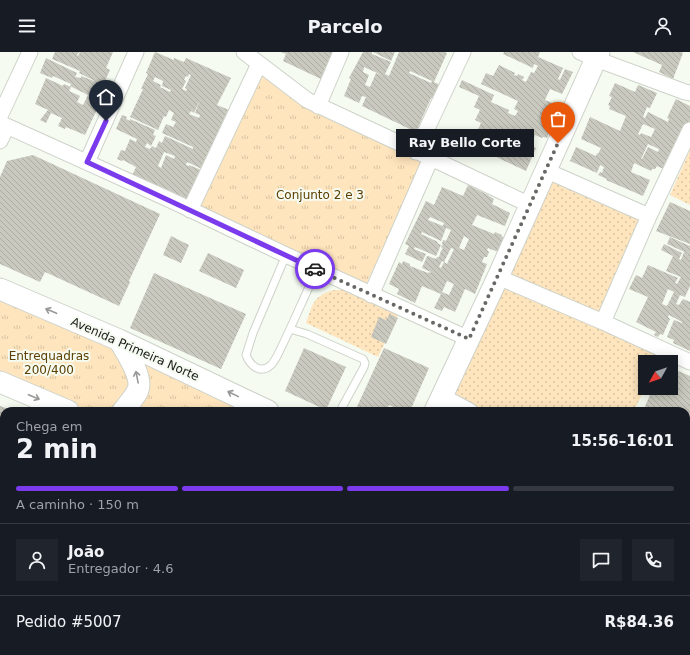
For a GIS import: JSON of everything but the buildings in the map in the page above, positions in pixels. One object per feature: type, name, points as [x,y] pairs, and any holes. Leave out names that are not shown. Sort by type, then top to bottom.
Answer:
[{"type":"main road","points":[[438,404],[530,205],[592,54]]},
{"type":"main road","name":"Avenida Primeira Norte","points":[[0,289],[119,340],[260,407]]},
{"type":"main road","points":[[119,340],[138,375],[138,390],[126,407]]},
{"type":"main road","points":[[0,382],[59,407]]},
{"type":"street","points":[[0,141],[2,122],[30,52]]},
{"type":"street","points":[[87,162],[136,52]]},
{"type":"street","points":[[244,52],[306,100],[530,205]]},
{"type":"street","points":[[318,106],[341,52]]},
{"type":"street","points":[[416,152],[463,52]]},
{"type":"street","points":[[592,54],[690,93]]},
{"type":"street","points":[[190,210],[259,64]]},
{"type":"street","points":[[2,122],[317,270],[469,339]]},
{"type":"street","points":[[603,322],[649,216],[690,130]]},
{"type":"street","points":[[371,295],[431,158]]},
{"type":"street","points":[[545,170],[649,216]]},
{"type":"street","points":[[498,277],[603,322],[690,362]]},
{"type":"street","points":[[438,404],[452,407]]},
{"type":"lane","points":[[286,255],[253,333],[246,355],[253,367],[259,369],[266,368],[272,364],[317,270]]},
{"type":"lane","points":[[290,329],[307,334],[363,359],[364,368],[342,407]]},
{"type":"green space","name":"Conjunto 2 e 3","points":[[254,68],[425,159],[360,297],[181,214]]},
{"type":"green space","points":[[690,150],[690,205],[670,195]]},
{"type":"green space","points":[[538,171],[643,220],[603,321],[663,352],[662,355],[638,355],[638,395],[642,395],[636,407],[472,407],[454,396]]},
{"type":"green space","points":[[333,290],[344,290],[398,315],[378,357],[306,323],[314,302],[321,295]]},
{"type":"green space","name":"Entrequadras 200/400","points":[[0,298],[237,407],[51,407],[0,384]]},
{"type":"way so far","points":[[315,269],[469,339],[558,143]]},
{"type":"place","name":"Ray Bello Corte","points":[[558,143]]},
{"type":"route","points":[[106,121],[87,162],[315,269]]}]
